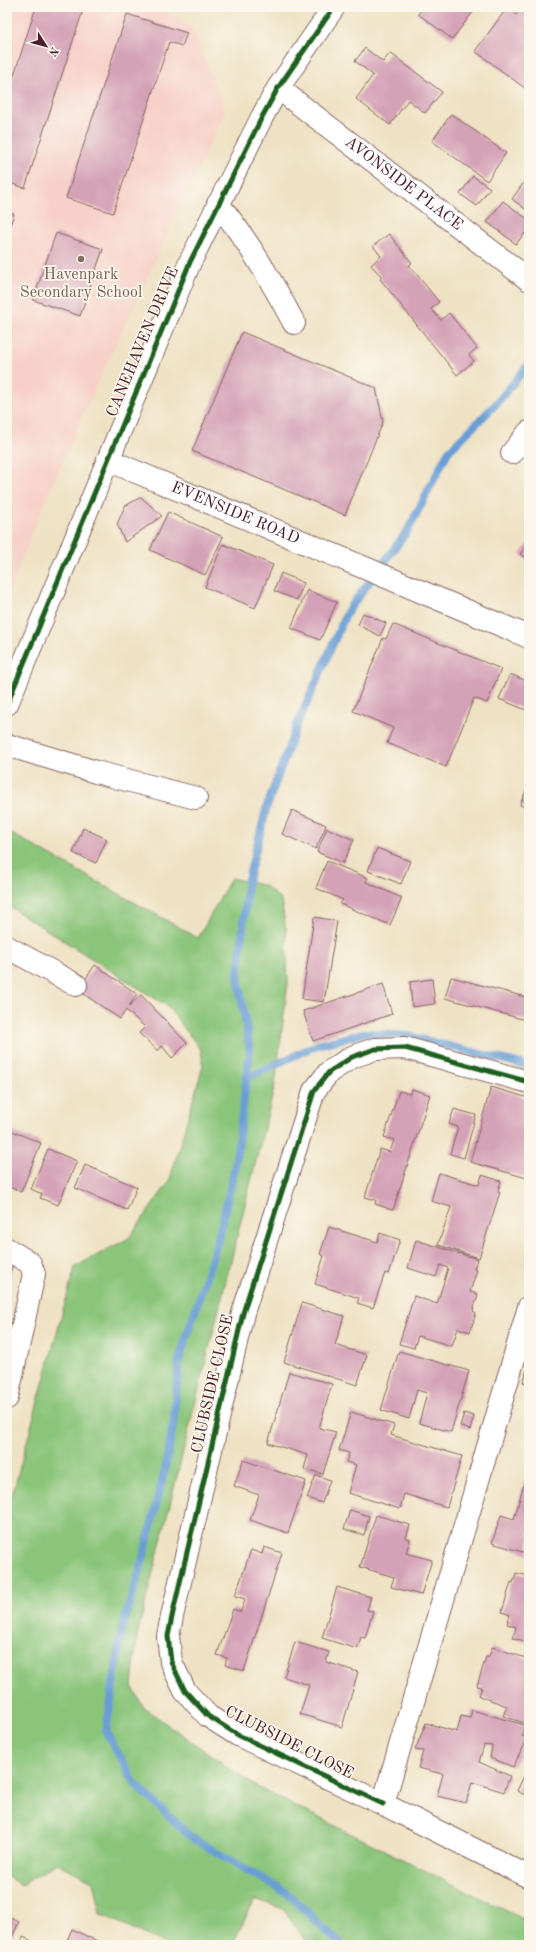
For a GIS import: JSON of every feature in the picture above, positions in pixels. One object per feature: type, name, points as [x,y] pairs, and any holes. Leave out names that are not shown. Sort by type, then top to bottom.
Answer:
[{"type":"street","name":"CANEHAVEN DRIVE","points":[[7,704],[190,262],[246,146],[278,88],[334,7]]},
{"type":"street","name":"AVONSIDE PLACE","points":[[278,88],[529,280]]},
{"type":"street","points":[[218,204],[239,231],[273,285],[294,323]]},
{"type":"street","points":[[512,453],[529,432]]},
{"type":"street","name":"EVENSIDE ROAD","points":[[108,460],[529,637]]},
{"type":"street","points":[[7,745],[96,772],[196,798]]},
{"type":"street","points":[[7,947],[76,984]]},
{"type":"street","name":"CLUBSIDE CLOSE","points":[[529,1082],[405,1048],[375,1049],[352,1057],[328,1072],[314,1091],[243,1313],[168,1636],[171,1662],[185,1691],[208,1716],[238,1735],[383,1804],[529,1877]]},
{"type":"street","points":[[7,1249],[30,1263],[34,1274],[7,1398]]},
{"type":"street","points":[[383,1804],[529,1307]]},
{"type":"shaded area","name":"Havenpark Secondary School","points":[[7,7],[161,7],[192,28],[225,111],[86,408],[32,533],[7,598]]},
{"type":"green space","points":[[7,831],[198,938],[231,878],[266,886],[281,900],[286,929],[288,983],[275,1085],[137,1636],[132,1686],[144,1708],[255,1786],[529,1922],[529,1945],[309,1945],[283,1909],[255,1899],[232,1945],[169,1945],[100,1914],[93,1881],[56,1863],[22,1885],[7,1877],[7,1514],[75,1267],[129,1238],[169,1182],[203,1066],[201,1050],[167,1006],[7,905]]},
{"type":"building","points":[[36,7],[84,7],[25,188],[7,182],[7,97]]},
{"type":"building","points":[[424,7],[477,7],[452,39],[418,14]]},
{"type":"building","points":[[522,7],[529,9],[529,85],[526,89],[475,51],[507,8],[516,15]]},
{"type":"building","points":[[127,14],[187,33],[182,46],[169,42],[113,213],[66,198]]},
{"type":"building","points":[[365,48],[383,62],[390,53],[442,92],[425,113],[408,100],[390,125],[356,99],[373,75],[355,61]]},
{"type":"building","points":[[451,114],[506,153],[487,181],[432,141]]},
{"type":"building","points":[[529,175],[529,212],[512,199]]},
{"type":"building","points":[[473,176],[490,188],[477,206],[460,194]]},
{"type":"building","points":[[503,201],[529,220],[529,228],[516,244],[487,222]]},
{"type":"building","points":[[7,211],[14,214],[7,235]]},
{"type":"building","points":[[56,233],[103,249],[80,316],[33,300]]},
{"type":"building","points":[[389,234],[412,263],[409,265],[439,302],[431,309],[441,320],[449,313],[477,348],[469,355],[474,361],[457,375],[380,279],[382,277],[371,265],[381,256],[373,246]]},
{"type":"building","points":[[242,332],[376,388],[383,422],[345,515],[192,451]]},
{"type":"building","points":[[141,497],[162,516],[125,542],[117,524],[125,506]]},
{"type":"building","points":[[168,512],[223,537],[205,575],[150,550]]},
{"type":"building","points":[[529,543],[529,561],[520,554]]},
{"type":"building","points":[[223,544],[273,565],[255,608],[205,587]]},
{"type":"building","points":[[281,573],[304,583],[297,600],[274,591]]},
{"type":"building","points":[[307,590],[337,602],[320,640],[291,628]]},
{"type":"building","points":[[363,613],[386,623],[380,636],[358,625]]},
{"type":"building","points":[[393,624],[501,669],[487,703],[474,698],[446,767],[387,743],[393,728],[353,711],[383,638],[386,639]]},
{"type":"building","points":[[510,674],[529,682],[529,703],[526,710],[499,699]]},
{"type":"building","points":[[529,783],[529,809],[520,805]]},
{"type":"building","points":[[292,810],[326,825],[316,849],[282,834]]},
{"type":"building","points":[[83,828],[107,839],[96,863],[73,853]]},
{"type":"building","points":[[327,828],[354,840],[343,863],[317,852]]},
{"type":"building","points":[[377,848],[410,861],[401,884],[368,871]]},
{"type":"building","points":[[327,861],[368,878],[366,882],[402,898],[390,925],[340,904],[343,900],[316,888]]},
{"type":"building","points":[[314,917],[337,921],[324,1002],[302,999]]},
{"type":"building","points":[[95,965],[137,994],[129,1006],[141,995],[187,1043],[172,1058],[162,1046],[158,1051],[139,1033],[145,1027],[126,1010],[120,1019],[78,990]]},
{"type":"building","points":[[451,977],[529,998],[529,1021],[445,998]]},
{"type":"building","points":[[432,979],[435,1004],[412,1007],[410,982]]},
{"type":"building","points":[[383,984],[392,1014],[313,1041],[303,1011]]},
{"type":"building","points":[[491,1087],[529,1098],[529,1170],[527,1178],[470,1162]]},
{"type":"building","points":[[412,1089],[430,1095],[393,1210],[375,1204],[376,1200],[365,1197],[380,1149],[390,1152],[394,1140],[384,1137],[399,1091],[410,1094]]},
{"type":"building","points":[[454,1109],[476,1115],[464,1158],[450,1154],[458,1127],[449,1124]]},
{"type":"building","points":[[12,1131],[41,1143],[21,1192],[7,1186],[7,1143]]},
{"type":"building","points":[[48,1149],[77,1161],[58,1205],[40,1198],[42,1194],[31,1189]]},
{"type":"building","points":[[85,1165],[137,1187],[127,1210],[75,1188]]},
{"type":"building","points":[[439,1173],[479,1185],[482,1175],[501,1181],[498,1191],[500,1192],[479,1258],[438,1245],[451,1207],[431,1201]]},
{"type":"building","points":[[329,1227],[377,1242],[380,1233],[400,1240],[389,1274],[385,1273],[373,1308],[357,1303],[359,1298],[315,1284],[324,1256],[320,1254]]},
{"type":"building","points":[[416,1240],[477,1259],[474,1269],[477,1270],[470,1292],[478,1294],[473,1311],[476,1313],[470,1332],[458,1328],[452,1346],[418,1336],[414,1348],[399,1344],[414,1296],[437,1304],[448,1268],[440,1265],[436,1277],[408,1268]]},
{"type":"building","points":[[7,1258],[15,1261],[7,1279]]},
{"type":"building","points":[[302,1303],[344,1316],[335,1345],[367,1355],[357,1385],[284,1362]]},
{"type":"building","points":[[399,1351],[469,1371],[451,1432],[419,1423],[427,1393],[417,1390],[409,1419],[381,1410]]},
{"type":"building","points":[[529,1364],[529,1384],[523,1382]]},
{"type":"building","points":[[289,1372],[332,1384],[319,1428],[336,1432],[323,1474],[304,1469],[308,1455],[268,1443]]},
{"type":"building","points":[[351,1412],[394,1425],[391,1435],[462,1456],[447,1507],[404,1494],[400,1509],[348,1493],[356,1465],[346,1462],[349,1453],[339,1450]]},
{"type":"building","points":[[464,1413],[474,1416],[470,1430],[460,1426]]},
{"type":"building","points":[[243,1460],[306,1481],[288,1533],[250,1520],[259,1495],[234,1486]]},
{"type":"building","points":[[316,1475],[330,1480],[322,1503],[307,1498]]},
{"type":"building","points":[[525,1480],[529,1481],[529,1554],[492,1543],[501,1515],[514,1519]]},
{"type":"building","points":[[350,1510],[369,1516],[364,1535],[344,1529]]},
{"type":"building","points":[[376,1515],[410,1525],[406,1538],[410,1539],[406,1553],[432,1560],[421,1595],[391,1587],[394,1577],[360,1567]]},
{"type":"building","points":[[264,1547],[282,1553],[244,1671],[225,1665],[227,1658],[217,1655],[233,1609],[241,1612],[245,1599],[235,1596],[251,1550],[262,1554]]},
{"type":"building","points":[[516,1573],[529,1576],[529,1642],[513,1638],[516,1627],[507,1624],[510,1615],[502,1612],[511,1582],[513,1583]]},
{"type":"building","points":[[337,1587],[371,1597],[367,1610],[373,1611],[365,1638],[361,1637],[357,1649],[322,1638]]},
{"type":"building","points":[[295,1642],[329,1652],[326,1662],[358,1672],[342,1727],[300,1714],[309,1685],[284,1677]]},
{"type":"building","points":[[492,1647],[529,1659],[529,1725],[503,1716],[507,1706],[479,1696],[482,1687],[477,1686],[486,1657],[489,1657]]},
{"type":"building","points":[[472,1710],[524,1725],[522,1736],[528,1738],[513,1767],[490,1758],[492,1746],[484,1745],[479,1762],[510,1776],[504,1792],[472,1782],[466,1803],[437,1796],[443,1774],[418,1768],[423,1751],[415,1750],[426,1723],[457,1732],[461,1716],[470,1718]]},
{"type":"building","points":[[529,1765],[529,1797],[517,1791]]},
{"type":"building","points":[[7,1916],[19,1922],[10,1941],[17,1945],[7,1945]]},
{"type":"building","points":[[72,1929],[105,1945],[65,1945]]},
{"type":"building","points":[[23,1937],[40,1945],[20,1945]]},
{"type":"waterway","points":[[341,1945],[287,1893],[192,1838],[135,1784],[106,1732],[122,1629],[142,1563],[165,1469],[173,1426],[179,1360],[217,1243],[235,1167],[250,1051],[238,976],[248,880],[267,806],[297,725],[347,612],[408,530],[448,452],[496,404],[529,364]]},
{"type":"waterway","points":[[247,1078],[317,1045],[364,1033],[409,1036],[529,1066]]},
{"type":"cycle path","points":[[7,704],[190,262],[278,88],[334,7]]},
{"type":"cycle path","points":[[383,1804],[238,1735],[208,1716],[185,1691],[171,1662],[168,1636],[243,1313],[314,1091],[329,1072],[352,1057],[375,1049],[405,1048],[529,1082]]},
{"type":"place","name":"Havenpark Secondary School","points":[[81,259]]}]
